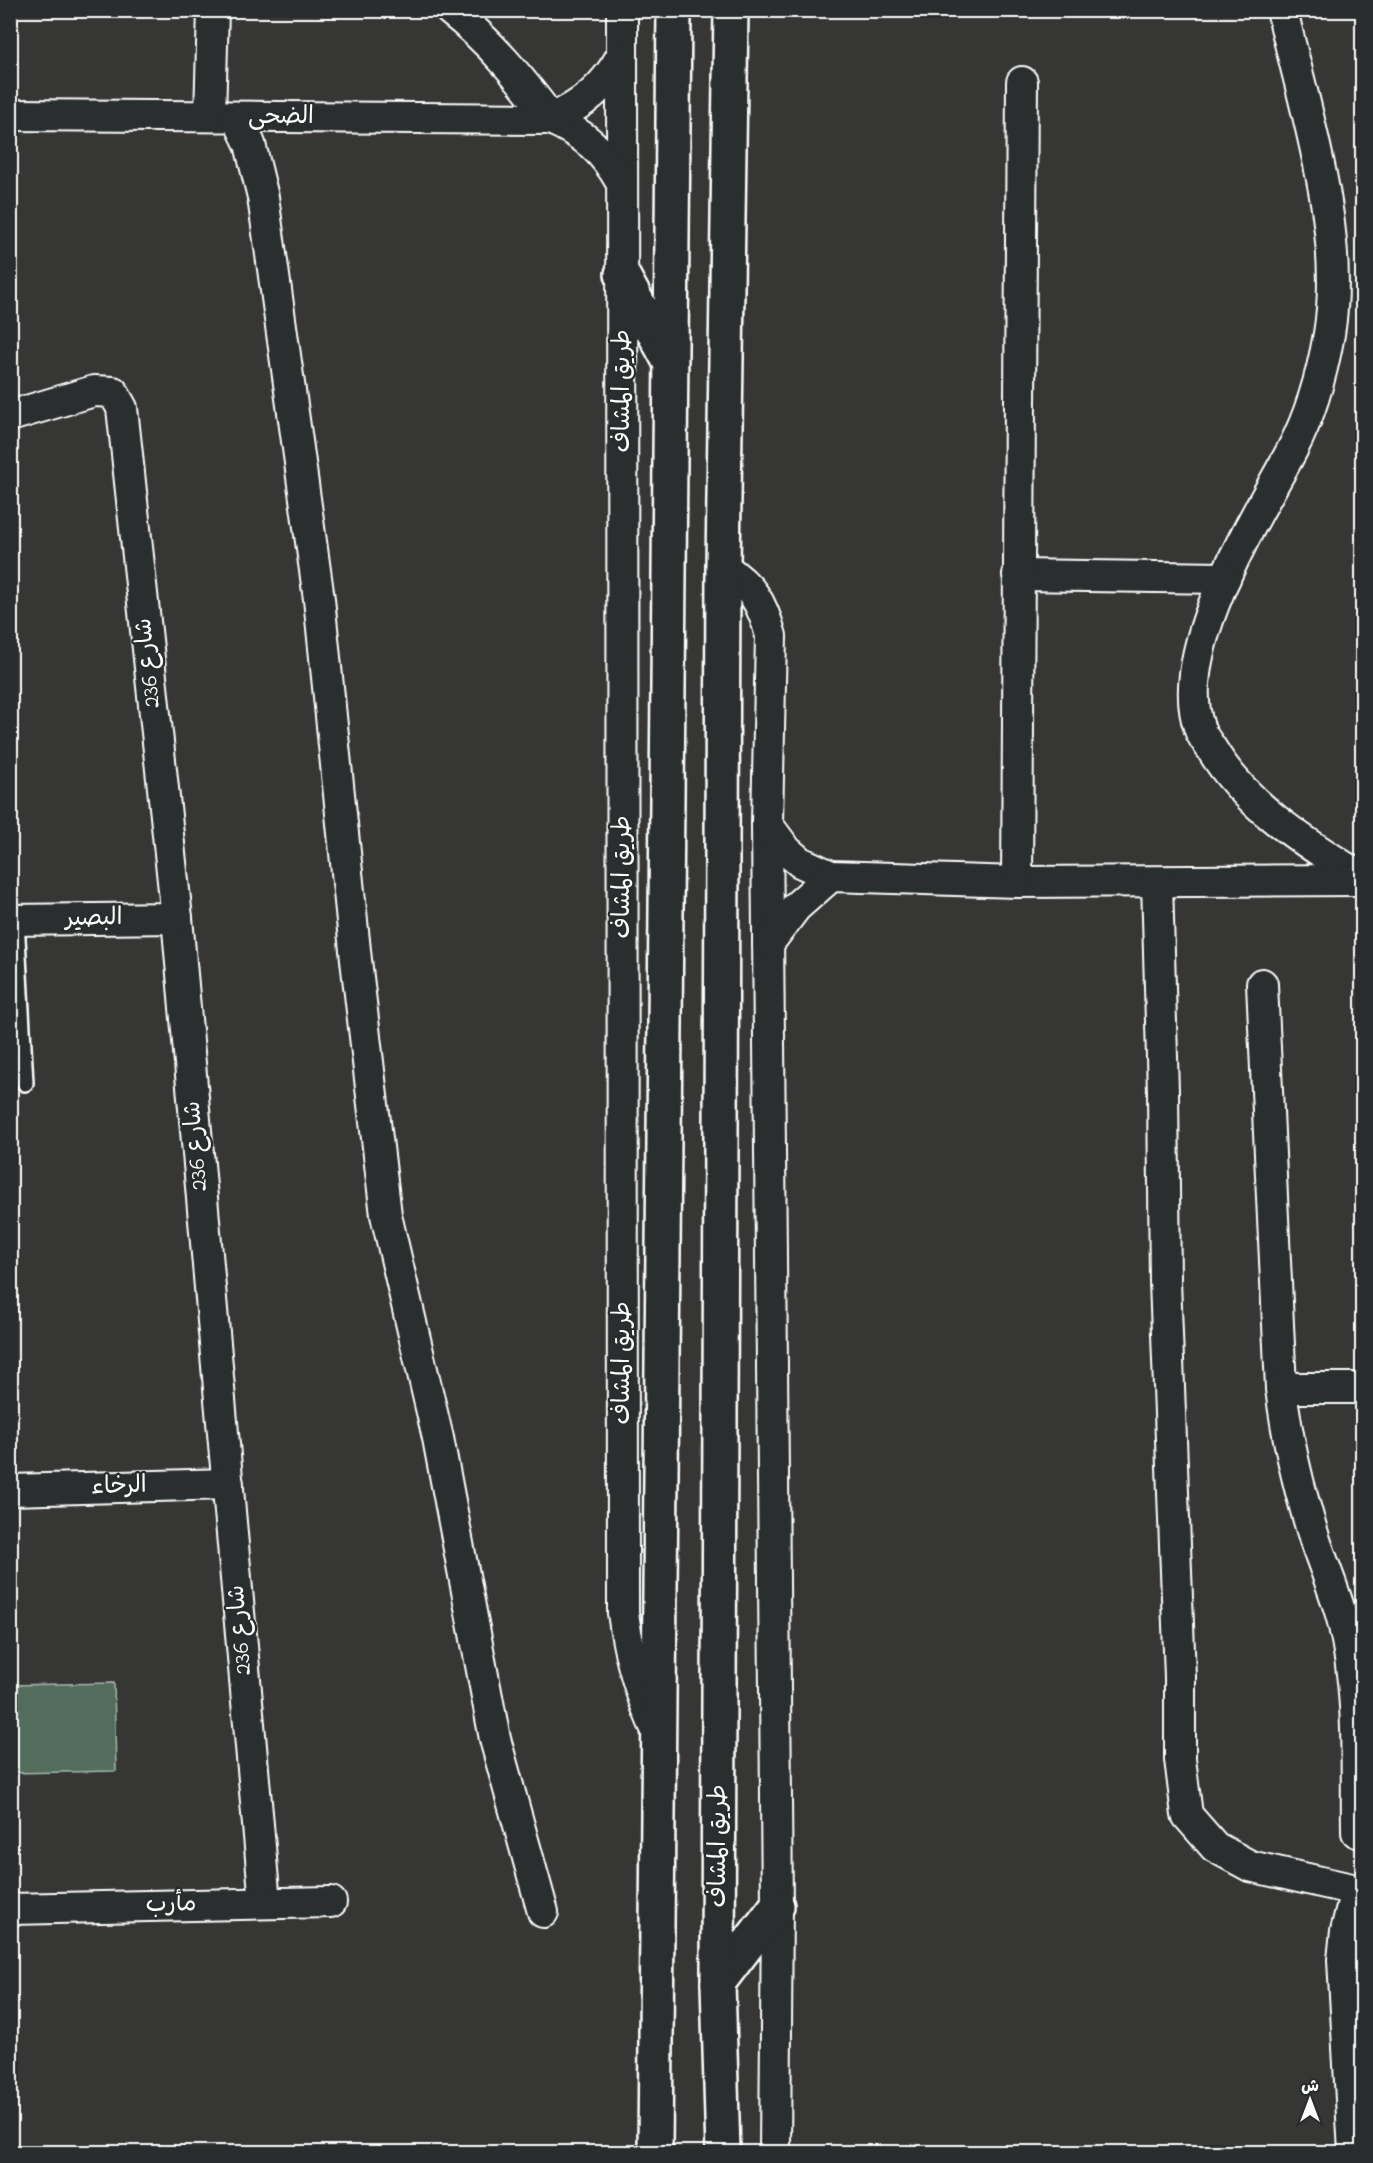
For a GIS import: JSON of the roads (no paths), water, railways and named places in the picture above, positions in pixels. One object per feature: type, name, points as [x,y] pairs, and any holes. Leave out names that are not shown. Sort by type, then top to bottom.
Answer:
[{"type":"street","points":[[213,10],[223,116],[250,144],[263,196],[316,575],[356,960],[386,1215],[438,1438],[495,1739],[543,1912]]},
{"type":"street","points":[[450,10],[474,28],[523,81],[551,119]]},
{"type":"street","name":"طريق المشاف","points":[[622,10],[624,1613],[628,1646],[636,1677],[646,1708],[660,1738]]},
{"type":"street","name":"طريق المشاف","points":[[655,2152],[674,10]]},
{"type":"street","points":[[1282,10],[1320,169],[1327,211],[1332,251],[1329,330],[1321,371],[1309,411],[1292,449],[1241,541],[1216,600],[1196,660],[1193,696],[1199,728],[1219,762],[1244,790],[1280,824],[1362,879]]},
{"type":"street","name":"طريق المشاف","points":[[723,2152],[718,1983],[723,567],[735,16]]},
{"type":"street","name":"الضحى","points":[[10,115],[551,119],[587,100],[613,72],[622,55]]},
{"type":"street","points":[[1017,882],[1022,82]]},
{"type":"street","name":"الضحى","points":[[551,119],[574,130],[594,145],[611,164],[621,182]]},
{"type":"street","points":[[622,274],[672,366]]},
{"type":"street","name":"شارع 236","points":[[10,416],[94,391],[113,392],[122,408],[177,918],[265,1903]]},
{"type":"street","points":[[723,567],[741,579],[755,595],[765,615],[771,636],[767,824],[777,1906],[775,2152]]},
{"type":"street","points":[[1018,575],[1225,578]]},
{"type":"street","points":[[767,824],[787,851],[800,862],[831,876],[1017,882],[1362,879]]},
{"type":"street","points":[[768,944],[796,907],[831,876]]},
{"type":"street","points":[[1157,882],[1180,1759],[1187,1815],[1215,1847],[1250,1866],[1359,1890],[1346,1931],[1343,1960],[1354,2152]]},
{"type":"street","name":"البصير","points":[[13,920],[177,918]]},
{"type":"street","points":[[1262,984],[1281,1388],[1286,1427],[1304,1505],[1332,1582],[1352,1664],[1359,1706],[1357,1832]]},
{"type":"street","points":[[1281,1388],[1362,1388]]},
{"type":"street","name":"الرخاء","points":[[10,1490],[228,1484]]},
{"type":"street","name":"مأرب","points":[[10,1909],[331,1902]]},
{"type":"street","points":[[718,1983],[777,1906]]},
{"type":"lane","points":[[13,920],[25,1083]]}]
